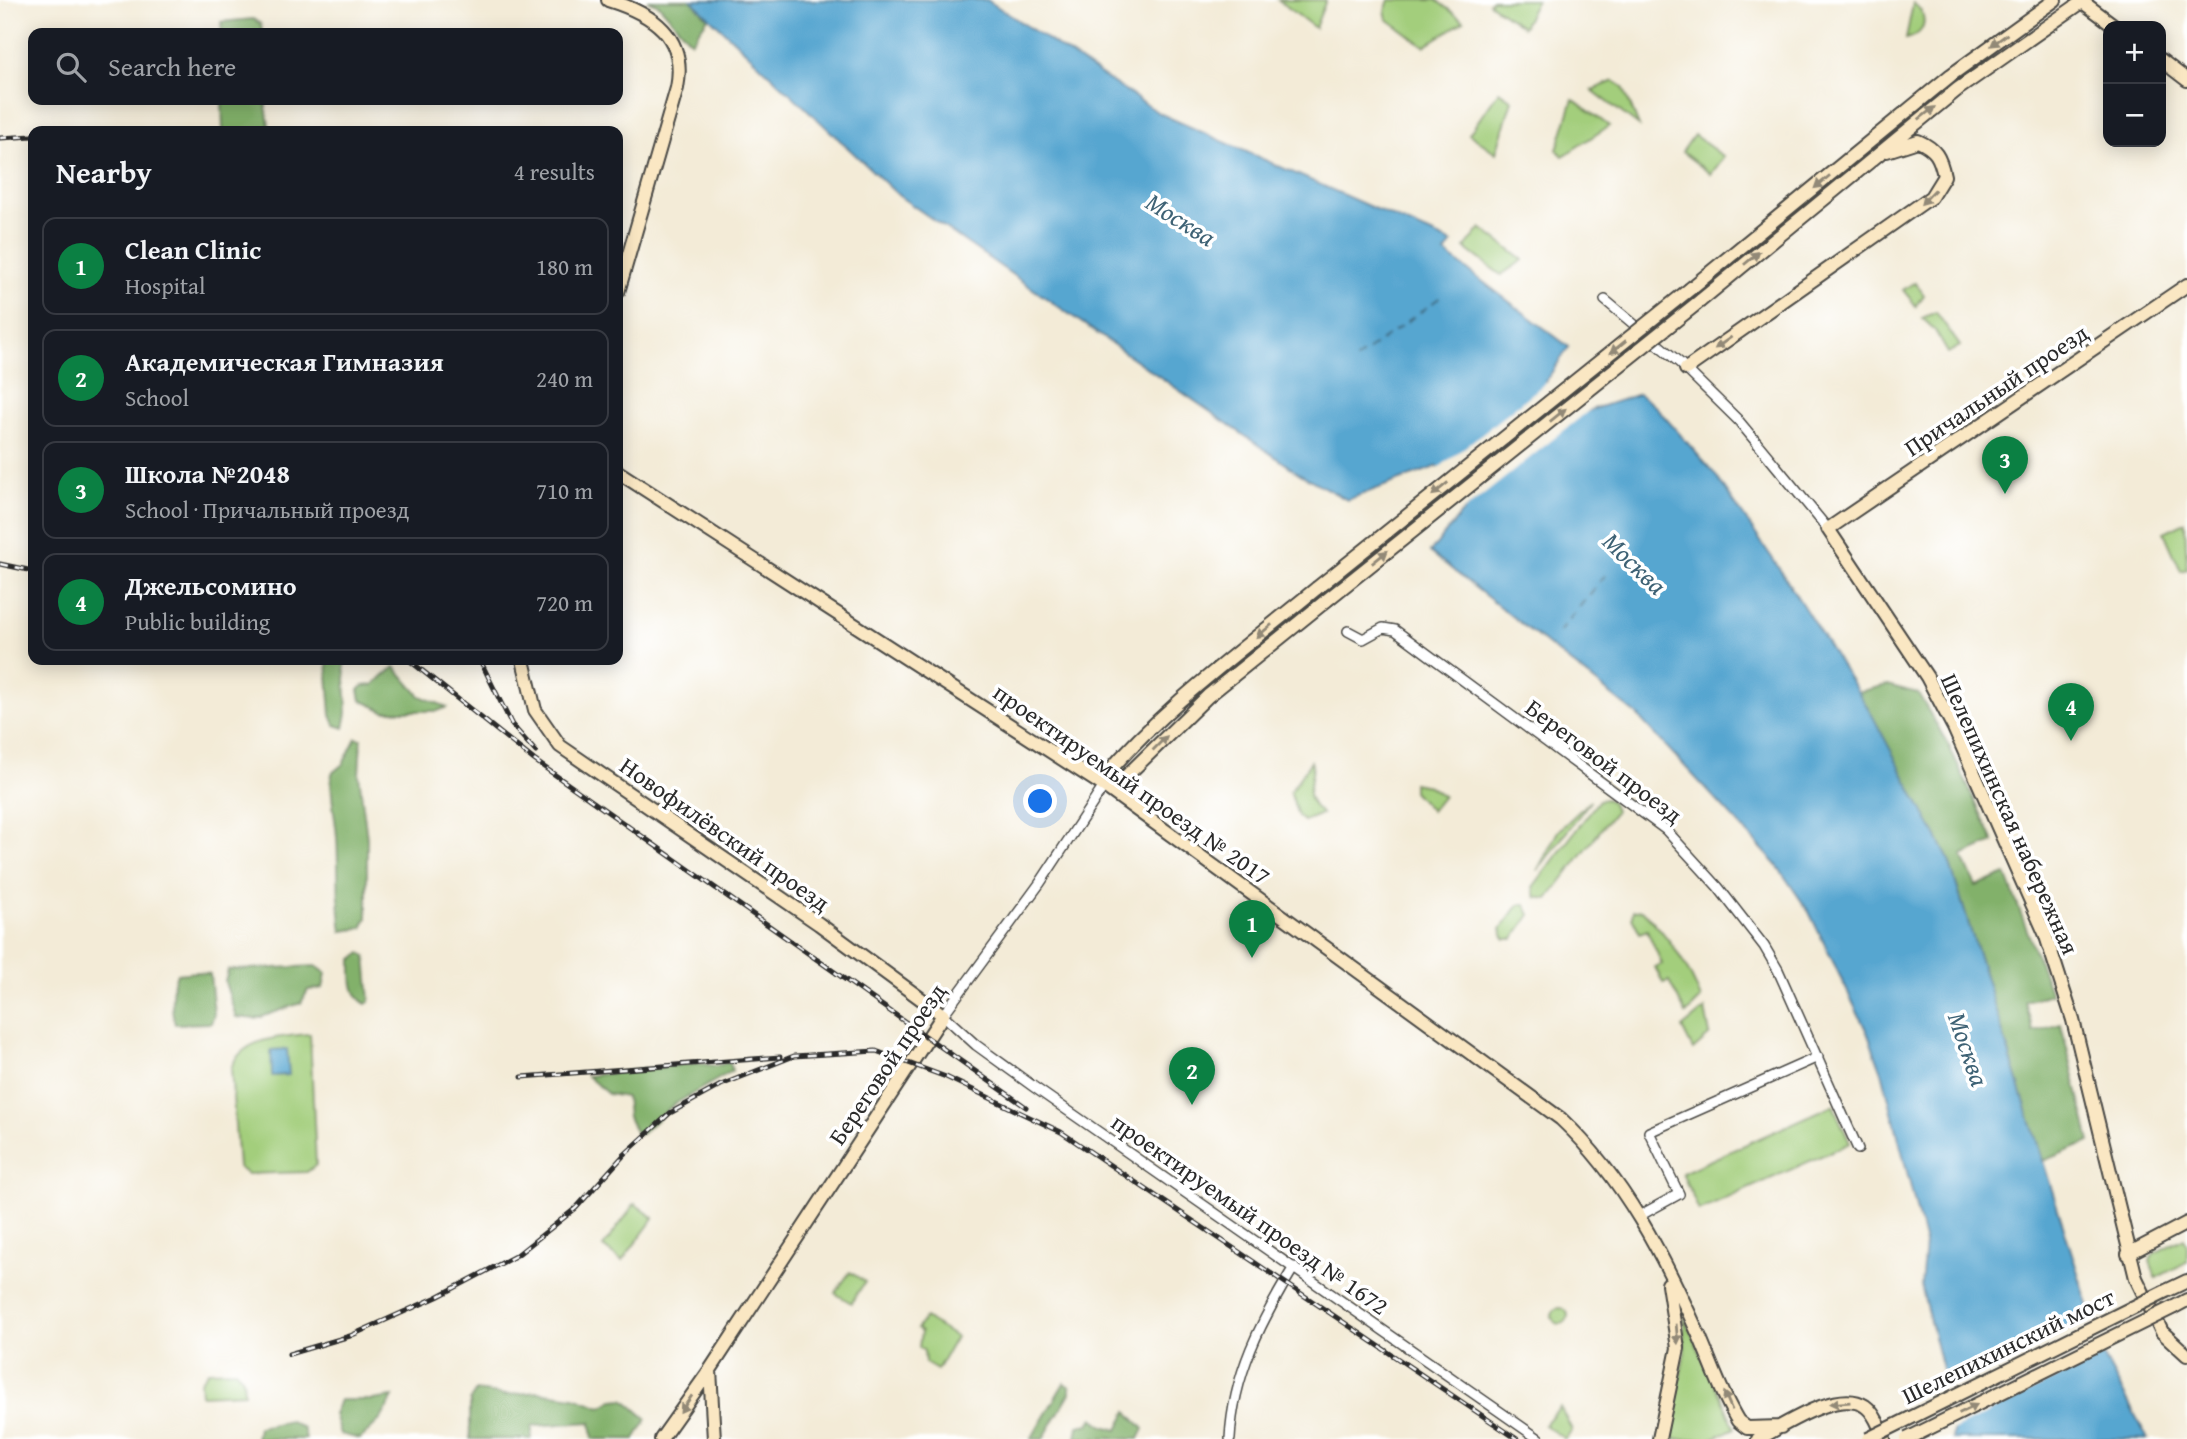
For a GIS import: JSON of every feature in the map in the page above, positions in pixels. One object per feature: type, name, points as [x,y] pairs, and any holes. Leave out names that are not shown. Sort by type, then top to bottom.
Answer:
[{"type":"street","points":[[608,0],[639,10],[673,41],[680,62],[677,88],[623,275]]},
{"type":"street","points":[[1105,787],[1119,759],[1197,687],[1951,75],[2054,0]]},
{"type":"street","points":[[1105,787],[1208,696],[1700,301],[1958,89],[2081,1],[2108,21]]},
{"type":"street","points":[[2166,64],[2187,80]]},
{"type":"street","points":[[1686,369],[1931,197],[1944,176],[1940,158],[1931,147],[1918,141],[1890,150],[1857,170]]},
{"type":"street","name":"Причальный проезд","points":[[1828,529],[2187,285]]},
{"type":"street","name":"Шелепихинская набережная","points":[[1605,300],[1686,369],[1738,420],[1828,529],[1932,687],[1954,729],[2045,933],[2073,1020],[2129,1254],[2154,1319],[2172,1343],[2187,1354]]},
{"type":"street","name":"проектируемый проезд № 2017","points":[[623,475],[1105,787],[1561,1119],[1612,1173],[1639,1216],[1738,1421],[1747,1427],[1781,1427]]},
{"type":"street","name":"Береговой проезд","points":[[1348,631],[1363,639],[1383,628],[1395,629],[1666,830],[1718,887],[1764,946],[1818,1057],[1858,1149]]},
{"type":"street","name":"Новофилёвский проезд","points":[[524,665],[535,710],[560,746],[819,924],[943,1015]]},
{"type":"street","name":"Береговой проезд","points":[[661,1439],[710,1370],[943,1015],[1028,901],[1105,787]]},
{"type":"street","name":"проектируемый проезд № 1672","points":[[943,1015],[995,1059],[1539,1439]]},
{"type":"street","points":[[1639,1216],[1679,1194],[1648,1132],[1818,1057]]},
{"type":"street","points":[[2129,1254],[2187,1223]]},
{"type":"street","points":[[1230,1439],[1233,1406],[1247,1355],[1294,1267]]},
{"type":"street","name":"проектируемый проезд № 2017","points":[[1659,1439],[1678,1348],[1664,1267]]},
{"type":"street","name":"Шелепихинский мост","points":[[1868,1439],[2187,1281]]},
{"type":"street","name":"Шелепихинский мост","points":[[1907,1439],[2187,1300]]},
{"type":"street","points":[[710,1370],[714,1439]]},
{"type":"street","points":[[1758,1439],[1831,1402],[1846,1400],[1864,1406],[1875,1418],[1884,1439]]},
{"type":"green space","points":[[647,0],[691,0],[708,18],[691,42],[659,5]]},
{"type":"green space","points":[[1278,0],[1326,0],[1315,28]]},
{"type":"green space","points":[[1389,0],[1436,0],[1464,21],[1424,46],[1387,19],[1385,11]]},
{"type":"green space","points":[[1492,0],[1537,0],[1523,27],[1489,3]]},
{"type":"green space","points":[[1913,3],[1924,19],[1918,33],[1906,39]]},
{"type":"green space","points":[[253,19],[261,24],[261,28],[222,28],[221,22]]},
{"type":"green space","points":[[1614,81],[1623,87],[1639,126],[1592,90]]},
{"type":"green space","points":[[1499,91],[1512,100],[1496,153],[1469,134]]},
{"type":"green space","points":[[1573,99],[1609,126],[1563,156],[1557,150]]},
{"type":"green space","points":[[222,105],[266,105],[269,126],[223,126]]},
{"type":"green space","points":[[1694,135],[1724,157],[1711,174],[1682,152]]},
{"type":"green space","points":[[1481,228],[1523,260],[1501,275],[1465,248]]},
{"type":"green space","points":[[1915,282],[1924,295],[1916,306],[1903,290]]},
{"type":"green space","points":[[1936,312],[1960,346],[1948,353],[1934,329],[1922,318]]},
{"type":"green space","points":[[2185,522],[2187,569],[2181,571],[2164,532]]},
{"type":"green space","points":[[327,665],[344,665],[347,713],[344,728],[335,725],[331,715]]},
{"type":"green space","points":[[395,667],[420,696],[447,707],[438,711],[384,711],[361,700],[359,690],[363,686],[373,685]]},
{"type":"green space","points":[[1887,685],[1918,693],[1949,746],[1994,842],[1962,856],[1976,886],[2006,874],[2051,994],[2025,1001],[2033,1032],[2061,1024],[2090,1142],[2043,1161],[1948,858],[1858,692]]},
{"type":"green space","points":[[356,738],[361,739],[359,775],[367,838],[367,918],[362,928],[342,931],[331,781],[332,773],[343,764]]},
{"type":"green space","points":[[1311,761],[1310,800],[1322,814],[1304,821],[1298,816],[1290,792]]},
{"type":"green space","points":[[1413,783],[1429,786],[1443,796],[1431,811],[1413,791]]},
{"type":"green space","points":[[1591,800],[1537,871],[1558,831]]},
{"type":"green space","points":[[1599,800],[1611,801],[1615,811],[1548,899],[1536,897],[1533,887]]},
{"type":"green space","points":[[1525,904],[1530,915],[1513,939],[1505,939],[1501,929],[1519,905]]},
{"type":"green space","points":[[1642,910],[1669,941],[1696,986],[1701,999],[1686,1014],[1669,981],[1663,983],[1655,967],[1662,964],[1647,930],[1640,933],[1632,917],[1633,911]]},
{"type":"green space","points":[[361,953],[366,956],[370,1001],[366,1004],[357,996],[352,979],[352,960]]},
{"type":"green space","points":[[316,966],[326,973],[323,988],[308,990],[301,1003],[256,1019],[236,1017],[225,982],[228,970]]},
{"type":"green space","points":[[177,974],[210,974],[214,1014],[211,1023],[175,1024],[172,999]]},
{"type":"green space","points":[[1705,1009],[1710,1035],[1693,1050],[1682,1028]]},
{"type":"green space","points":[[310,1034],[316,1165],[307,1172],[247,1174],[238,1167],[231,1068],[244,1050],[254,1044],[275,1038]]},
{"type":"green space","points":[[730,1062],[732,1071],[673,1105],[641,1134],[635,1132],[628,1117],[626,1097],[608,1094],[587,1076],[697,1063],[716,1066]]},
{"type":"green space","points":[[1833,1105],[1850,1143],[1699,1211],[1682,1173]]},
{"type":"green space","points":[[635,1204],[654,1218],[622,1261],[603,1247]]},
{"type":"green space","points":[[2184,1238],[2187,1244],[2187,1262],[2156,1278],[2150,1261],[2153,1254]]},
{"type":"green space","points":[[850,1272],[865,1282],[851,1303],[835,1293]]},
{"type":"green space","points":[[1557,1308],[1563,1308],[1568,1316],[1566,1322],[1557,1324],[1552,1319],[1552,1313]]},
{"type":"green space","points":[[1683,1315],[1735,1428],[1711,1439],[1668,1439],[1685,1352]]},
{"type":"green space","points":[[925,1318],[956,1337],[937,1370],[925,1363],[924,1351],[919,1347],[921,1332],[917,1329]]},
{"type":"green space","points":[[235,1370],[243,1378],[244,1393],[201,1395],[200,1381],[208,1371]]},
{"type":"green space","points":[[1064,1383],[1070,1387],[1070,1393],[1043,1439],[1031,1439]]},
{"type":"green space","points":[[476,1391],[506,1395],[538,1392],[574,1397],[601,1407],[613,1400],[624,1399],[647,1419],[635,1439],[593,1439],[591,1422],[532,1426],[532,1439],[470,1439],[470,1400]]},
{"type":"green space","points":[[393,1397],[381,1419],[360,1439],[340,1434],[334,1414],[340,1400]]},
{"type":"green space","points":[[1560,1407],[1572,1430],[1565,1439],[1544,1425]]},
{"type":"green space","points":[[1127,1411],[1144,1429],[1139,1439],[1076,1438],[1078,1426],[1089,1424],[1093,1418],[1104,1426],[1118,1430]]},
{"type":"green space","points":[[290,1421],[303,1428],[306,1439],[256,1439],[258,1427]]},
{"type":"water","name":"Москва","points":[[691,0],[987,0],[1159,113],[1452,243],[1445,253],[1569,347],[1545,382],[1578,414],[1639,394],[1656,407],[1714,473],[1777,565],[1870,711],[1948,858],[2105,1359],[2148,1439],[1952,1439],[1955,1420],[1921,1286],[1925,1244],[1883,1075],[1867,1032],[1809,912],[1776,864],[1637,715],[1430,552],[1466,508],[1438,466],[1347,500],[1300,474],[899,196]]},
{"type":"water","points":[[287,1049],[289,1075],[272,1076],[271,1050]]},
{"type":"pier","points":[[1553,377],[1550,381],[1579,410],[1597,404],[1451,521],[1462,507],[1436,470]]},
{"type":"pier","points":[[2095,1313],[2107,1353],[1950,1432],[1952,1420],[1943,1388]]},
{"type":"ferry route","points":[[1355,360],[1442,296]]},
{"type":"ferry route","points":[[1559,632],[1607,573]]},
{"type":"railway","points":[[0,138],[28,136]]},
{"type":"railway","points":[[0,564],[28,570]]},
{"type":"railway","points":[[415,665],[534,760],[1026,1107]]},
{"type":"railway","points":[[482,665],[512,725],[536,752]]},
{"type":"railway","points":[[289,1354],[350,1336],[437,1297],[517,1255],[576,1208],[624,1155],[670,1113],[721,1085],[794,1056],[876,1051],[946,1077],[1061,1132],[1517,1439]]},
{"type":"railway","points":[[522,1077],[780,1057]]},
{"type":"place","name":"Школа №2048","points":[[2005,494]]},
{"type":"place","name":"Джельсомино","points":[[2071,741]]},
{"type":"place","name":"Clean Clinic","points":[[1252,958]]},
{"type":"place","name":"Академическая Гимназия","points":[[1192,1105]]}]
